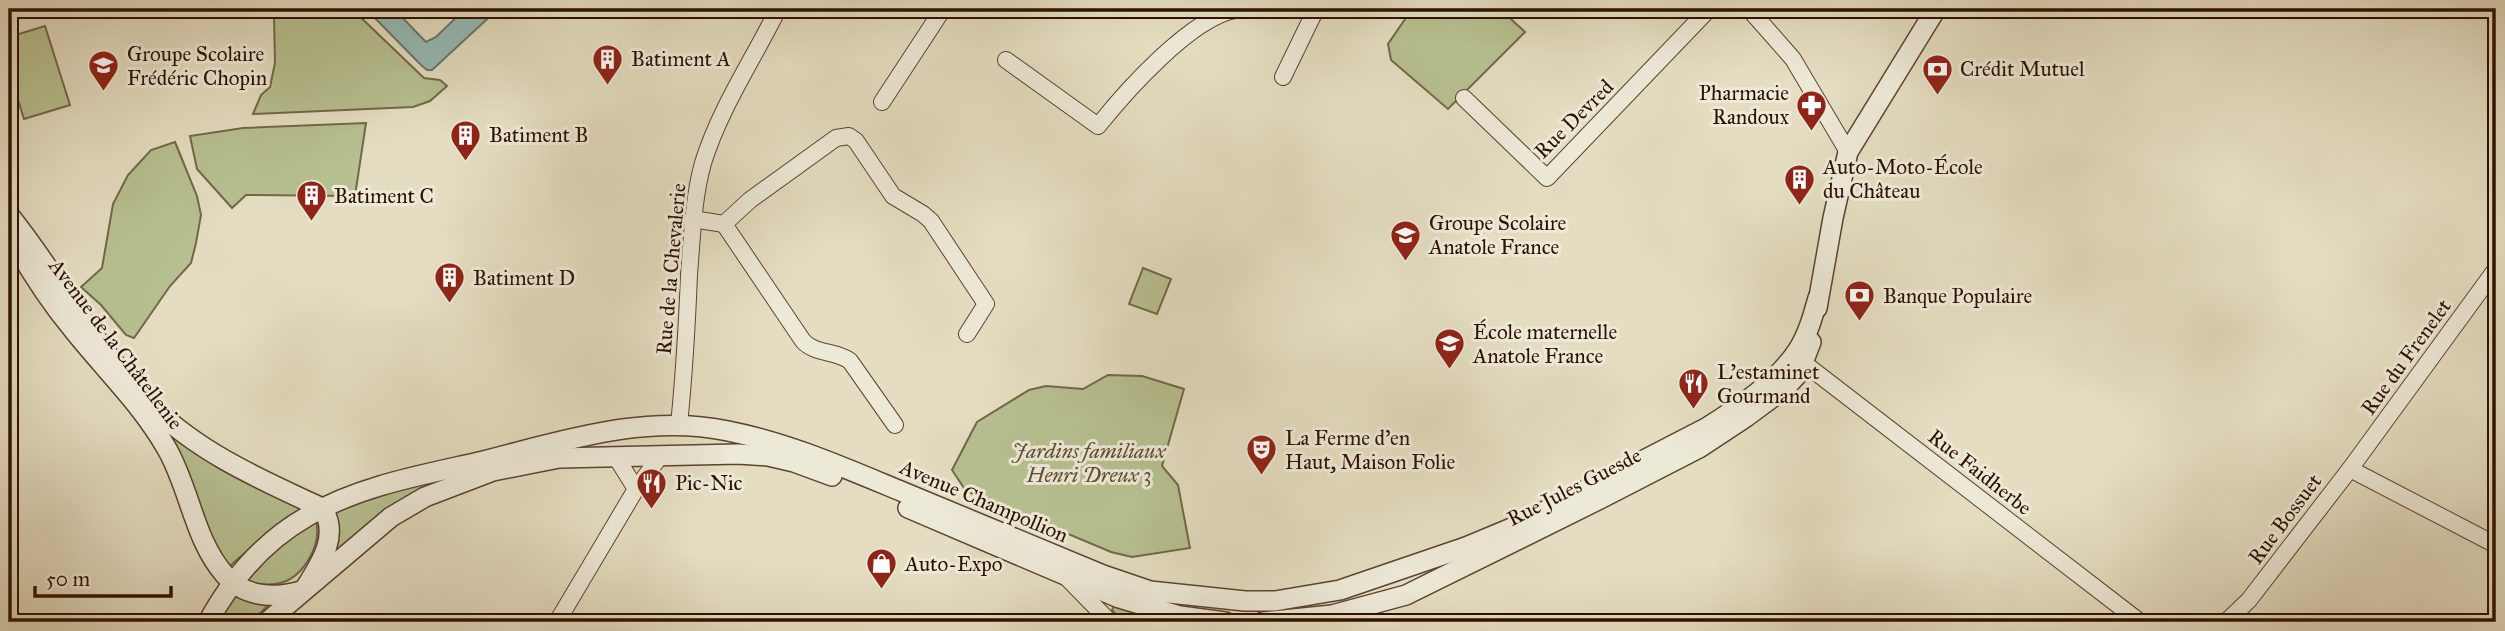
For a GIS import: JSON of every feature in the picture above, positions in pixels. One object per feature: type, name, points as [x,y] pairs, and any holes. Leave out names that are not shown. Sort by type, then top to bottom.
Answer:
[{"type":"street","name":"Rue de la Chevalerie","points":[[679,425],[684,383],[693,219],[699,181],[711,141],[779,9]]},
{"type":"street","points":[[882,102],[943,9]]},
{"type":"street","points":[[1006,60],[1098,126],[1126,92],[1174,47],[1210,19],[1244,9],[1316,9],[1283,77]]},
{"type":"street","name":"Rue Devred","points":[[1464,98],[1547,178],[1710,9]]},
{"type":"street","points":[[1749,9],[1794,59],[1848,152]]},
{"type":"street","name":"Rue Jules Guesde","points":[[1275,622],[1332,615],[1406,595],[1428,586],[1699,448],[1777,394],[1799,373],[1799,359],[1818,298],[1848,152],[1937,9]]},
{"type":"street","points":[[724,224],[750,200],[816,152],[836,138],[849,136],[856,141],[893,197],[931,221],[985,304],[967,334]]},
{"type":"street","points":[[693,219],[724,224],[803,341],[813,350],[843,356],[850,361],[895,425]]},
{"type":"street","name":"Avenue de la Châtellenie","points":[[11,230],[114,363],[154,408],[223,460],[322,508]]},
{"type":"street","name":"Avenue de la Châtellenie","points":[[11,230],[61,315],[149,420],[180,475],[206,546],[225,575],[233,582]]},
{"type":"street","name":"Rue du Frenelet","points":[[2350,469],[2496,269]]},
{"type":"street","name":"Rue Jules Guesde","points":[[1275,601],[1307,597],[1367,582],[1514,527],[1706,428],[1799,359]]},
{"type":"street","name":"Rue Faidherbe","points":[[1799,359],[2140,622]]},
{"type":"street","points":[[557,622],[636,489],[674,440],[679,425]]},
{"type":"street","name":"Avenue Champollion","points":[[208,622],[233,582],[268,544],[322,508],[365,491],[579,436],[636,427],[679,425],[727,430],[806,452],[1127,584],[1150,591],[1202,598],[1275,601]]},
{"type":"street","name":"Avenue Champollion","points":[[267,622],[377,527],[436,492],[478,476],[559,458],[758,455],[794,462],[1119,598],[1180,616],[1225,622]]},
{"type":"street","points":[[616,457],[636,489]]},
{"type":"street","name":"Rue Bossuet","points":[[2226,622],[2249,600],[2350,469],[2496,545]]},
{"type":"street","points":[[233,582],[247,590],[265,595],[285,595],[304,590],[320,564],[328,542],[328,519],[322,508]]},
{"type":"street","name":"Avenue Champollion","points":[[1060,573],[1110,622]]},
{"type":"street","points":[[1263,622],[1275,622],[1275,601]]},
{"type":"green space","points":[[270,9],[352,9],[424,78],[440,80],[447,86],[430,101],[413,107],[253,114],[261,95],[270,87],[275,63],[274,17]]},
{"type":"green space","points":[[1412,9],[1500,9],[1525,32],[1448,109],[1391,60],[1388,44]]},
{"type":"green space","points":[[45,26],[70,105],[24,119],[9,71],[9,37]]},
{"type":"green space","points":[[366,123],[355,196],[246,195],[232,208],[197,169],[190,136],[243,128]]},
{"type":"green space","points":[[175,142],[197,196],[201,215],[196,243],[191,263],[170,286],[134,338],[126,335],[101,305],[81,287],[102,268],[113,204],[128,175],[151,150]]},
{"type":"green space","points":[[1143,268],[1171,279],[1157,314],[1129,304]]},
{"type":"green space","name":"Jardins familiaux Henri Dreux 3","points":[[1108,375],[1142,376],[1184,389],[1162,466],[1178,485],[1190,548],[1132,557],[1111,552],[966,491],[952,470],[977,422],[1029,390],[1046,386],[1083,389]]},
{"type":"green space","points":[[158,416],[306,507],[267,533],[230,566],[225,563],[217,554]]},
{"type":"green space","points":[[457,473],[323,566],[333,510]]},
{"type":"green space","points":[[316,520],[314,548],[297,574],[274,584],[244,581],[273,550]]},
{"type":"green space","points":[[235,592],[259,600],[267,606],[252,622],[216,622]]},
{"type":"green space","points":[[1114,606],[1169,622],[1122,622],[1112,610]]},
{"type":"water","points":[[366,9],[394,9],[426,42],[436,37],[465,9],[498,9],[432,70],[427,70]]},
{"type":"place","name":"Batiment A","points":[[608,86]]},
{"type":"place","name":"Groupe Scolaire Frédéric Chopin","points":[[104,93]]},
{"type":"place","name":"Crédit Mutuel","points":[[1937,96]]},
{"type":"place","name":"Pharmacie Randoux","points":[[1812,132]]},
{"type":"place","name":"Batiment B","points":[[466,162]]},
{"type":"place","name":"Auto-Moto-École du Château","points":[[1800,206]]},
{"type":"place","name":"Batiment C","points":[[311,223]]},
{"type":"place","name":"Groupe Scolaire Anatole France","points":[[1406,262]]},
{"type":"place","name":"Batiment D","points":[[450,305]]},
{"type":"place","name":"Banque Populaire","points":[[1860,323]]},
{"type":"place","name":"École maternelle Anatole France","points":[[1450,371]]},
{"type":"place","name":"L'estaminet Gourmand","points":[[1694,411]]},
{"type":"place","name":"La Ferme d'en Haut, Maison Folie","points":[[1262,477]]},
{"type":"place","name":"Pic-Nic","points":[[652,510]]},
{"type":"place","name":"Auto-Expo","points":[[882,591]]}]
